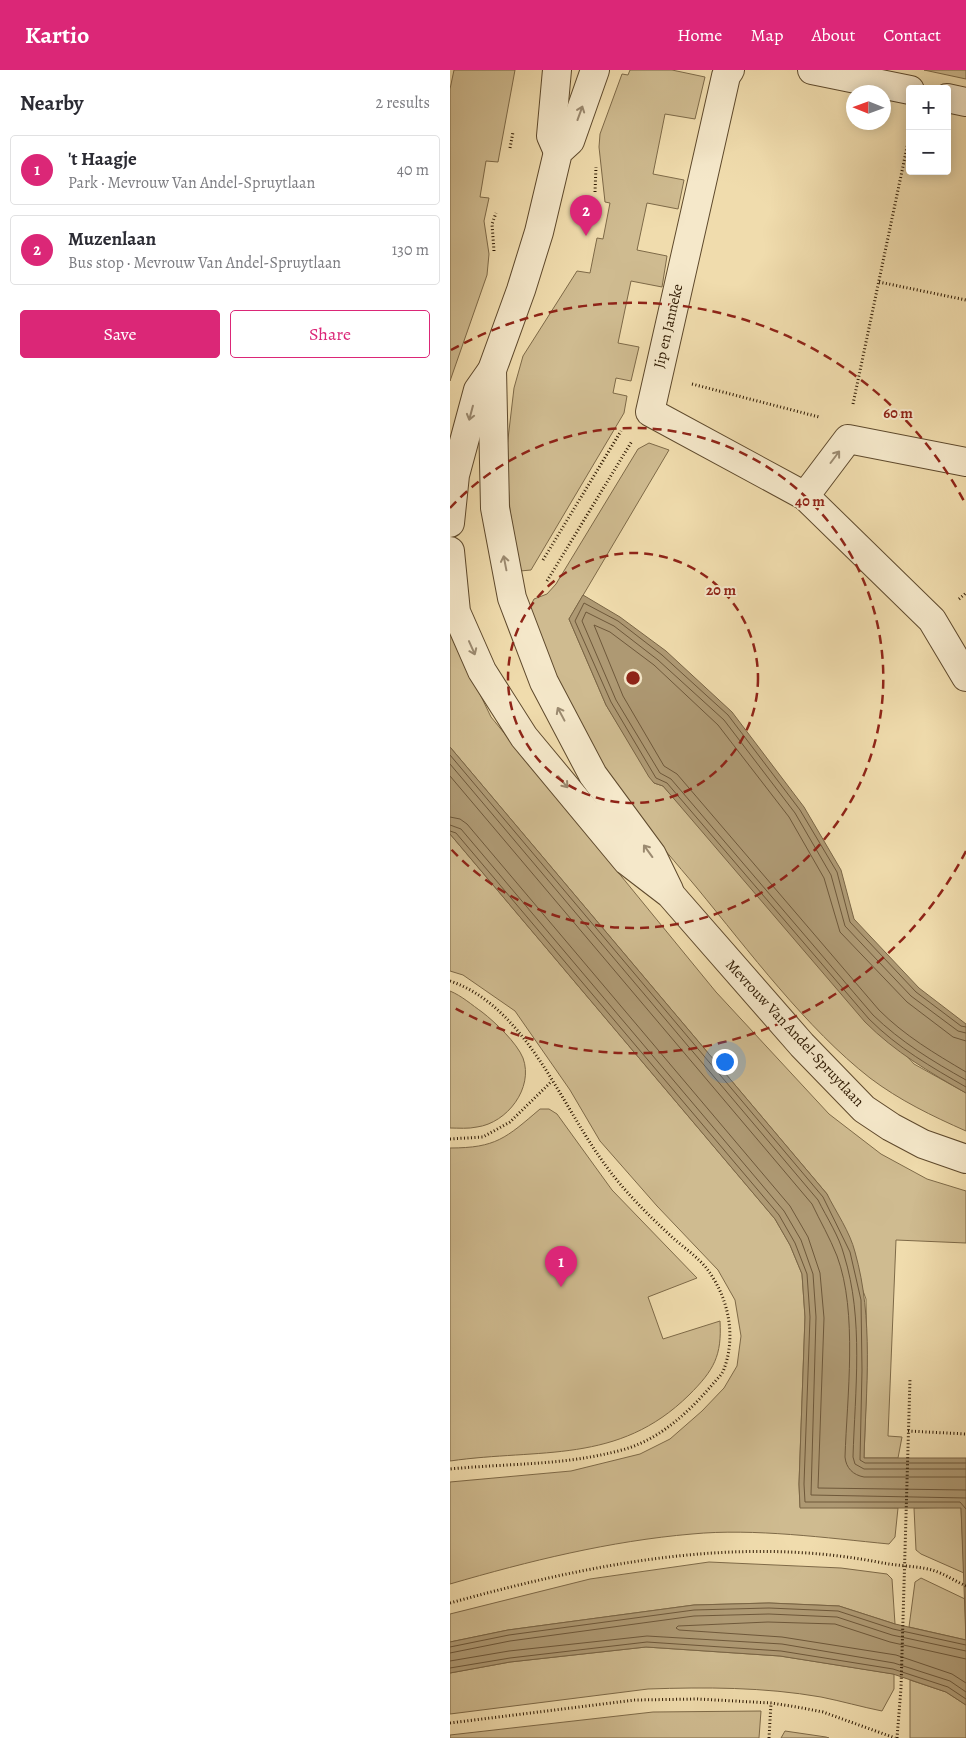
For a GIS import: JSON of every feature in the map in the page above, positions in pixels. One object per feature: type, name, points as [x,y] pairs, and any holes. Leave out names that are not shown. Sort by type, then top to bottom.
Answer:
[{"type":"street","name":"Mevrouw Van Andel-Spruytlaan","points":[[557,70],[551,136],[558,152]]},
{"type":"street","name":"Mevrouw Van Andel-Spruytlaan","points":[[450,523],[455,475],[478,390],[492,370],[521,290],[539,232],[558,152],[570,141],[595,70]]},
{"type":"street","name":"Jip en Janneke","points":[[650,412],[657,374],[726,76],[730,70]]},
{"type":"street","points":[[812,70],[906,89]]},
{"type":"street","points":[[951,99],[966,102]]},
{"type":"street","name":"Mevrouw Van Andel-Spruytlaan","points":[[492,370],[495,508],[510,590],[544,682],[593,775],[652,855],[670,894]]},
{"type":"street","points":[[650,412],[805,496],[932,620],[966,677]]},
{"type":"street","points":[[805,496],[849,432],[966,462]]},
{"type":"street","name":"Mevrouw Van Andel-Spruytlaan","points":[[450,551],[456,612],[482,672],[524,737],[627,860],[670,894],[802,1044],[864,1108],[891,1127],[923,1144],[966,1159]]},
{"type":"path","points":[[657,374],[849,432],[906,152]]},
{"type":"path","points":[[879,282],[966,300]]},
{"type":"path","points":[[510,590],[536,590],[550,576],[650,412]]},
{"type":"path","points":[[510,590],[538,569],[623,428]]},
{"type":"path","points":[[450,981],[463,986],[507,1018],[552,1081],[600,1159],[622,1186],[709,1272],[725,1302],[731,1336],[724,1371],[695,1405],[665,1430],[625,1450],[570,1462],[450,1469]]},
{"type":"path","points":[[450,1139],[483,1137],[510,1122],[552,1081]]},
{"type":"path","points":[[450,1723],[635,1700],[666,1698],[771,1703],[823,1712],[896,1738],[901,1688],[910,1379]]},
{"type":"path","points":[[908,1431],[966,1434]]},
{"type":"path","points":[[450,1603],[533,1580],[586,1569],[708,1552],[772,1551],[847,1557],[932,1570],[966,1586]]},
{"type":"path","points":[[769,1738],[771,1703]]},
{"type":"shaded area","points":[[454,70],[515,70],[498,162],[486,161],[480,197],[489,198],[484,221],[489,254],[487,275],[450,381],[450,89]]},
{"type":"shaded area","points":[[630,70],[672,70],[705,77],[695,119],[665,114],[653,174],[684,180],[678,209],[647,203],[637,250],[667,256],[662,287],[631,281],[618,343],[639,347],[631,381],[616,378],[613,393],[627,396],[624,413],[531,570],[520,571],[510,511],[506,456],[514,388],[523,356],[577,271],[590,273],[597,238],[603,239],[610,203],[605,202],[599,147],[600,134],[622,74],[628,75]]},
{"type":"shaded area","points":[[924,70],[966,70],[966,79]]},
{"type":"shaded area","points":[[649,443],[669,450],[569,619],[606,705],[654,783],[663,786],[914,1064],[966,1093],[966,1131],[916,1107],[881,1086],[847,1058],[801,1013],[620,794],[581,733],[559,687],[530,607],[534,599],[547,594],[556,584],[638,449]]},
{"type":"shaded area","points":[[450,632],[491,717],[716,992],[829,1114],[881,1154],[927,1179],[966,1191],[966,1243],[896,1240],[888,1436],[902,1437],[898,1458],[864,1458],[867,1371],[866,1299],[827,1194],[450,747]]},
{"type":"shaded area","points":[[450,834],[775,1219],[790,1245],[802,1274],[805,1317],[799,1484],[800,1507],[898,1508],[895,1537],[889,1544],[765,1533],[716,1532],[692,1534],[661,1537],[570,1553],[450,1584],[450,1482],[571,1471],[640,1454],[670,1439],[702,1411],[724,1388],[737,1366],[741,1336],[735,1300],[718,1270],[657,1206],[600,1141],[570,1090],[515,1011],[463,975],[450,971]]},
{"type":"shaded area","points":[[450,991],[463,998],[493,1021],[516,1046],[523,1058],[525,1081],[515,1102],[498,1119],[477,1127],[450,1128]]},
{"type":"shaded area","points":[[540,1109],[549,1109],[557,1114],[612,1190],[697,1278],[648,1297],[663,1339],[720,1321],[718,1353],[705,1378],[689,1395],[662,1417],[634,1433],[606,1443],[577,1449],[450,1461],[450,1148],[466,1148],[490,1143],[509,1134]]},
{"type":"shaded area","points":[[961,1507],[964,1573],[916,1550],[914,1508]]},
{"type":"shaded area","points":[[709,1562],[841,1568],[887,1574],[892,1579],[895,1624],[839,1606],[769,1603],[694,1605],[508,1630],[450,1642],[450,1614],[590,1579]]},
{"type":"shaded area","points":[[921,1578],[965,1599],[966,1640],[909,1627],[915,1582]]},
{"type":"shaded area","points":[[646,1647],[780,1656],[894,1674],[894,1689],[882,1711],[821,1697],[778,1691],[691,1688],[648,1689],[450,1714],[450,1673],[510,1662]]},
{"type":"shaded area","points":[[910,1680],[946,1692],[966,1705],[966,1738],[910,1738]]},
{"type":"shaded area","points":[[761,1711],[759,1738],[450,1738],[450,1735],[653,1712]]},
{"type":"shaded area","points":[[785,1731],[826,1737],[829,1738],[781,1738]]},
{"type":"water","points":[[583,595],[620,617],[666,651],[732,712],[804,807],[841,870],[854,919],[919,988],[966,1024],[966,1093],[900,1052],[876,1033],[663,786],[654,783],[649,777],[606,705],[569,619]]},
{"type":"water","points":[[450,747],[827,1194],[853,1245],[865,1303],[867,1380],[864,1458],[966,1458],[966,1640],[961,1508],[800,1508],[799,1484],[805,1317],[802,1274],[790,1245],[775,1219],[450,834]]},
{"type":"water","points":[[769,1603],[839,1606],[895,1624],[966,1640],[966,1705],[946,1692],[893,1674],[780,1656],[646,1647],[510,1662],[450,1673],[450,1642],[508,1630],[694,1605]]},
{"type":"place","name":"Muzenlaan","points":[[586,236]]},
{"type":"place","name":"'t Haagje","points":[[561,1287]]}]
